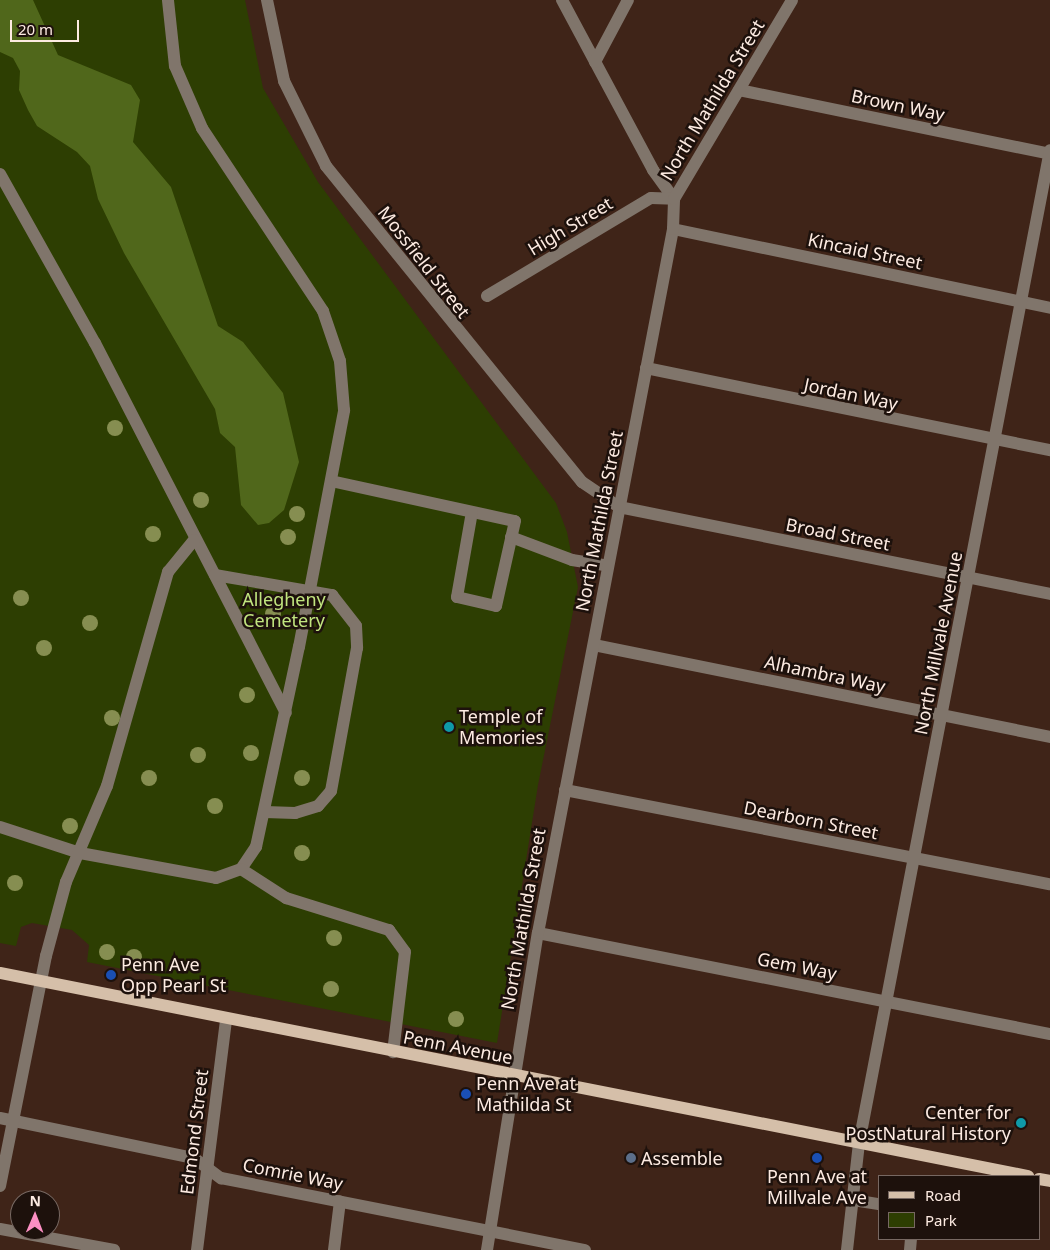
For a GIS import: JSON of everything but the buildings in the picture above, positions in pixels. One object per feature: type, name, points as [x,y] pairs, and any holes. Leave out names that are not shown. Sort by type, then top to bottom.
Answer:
[{"type":"main road","name":"Penn Avenue","points":[[0,974],[1008,1174]]},
{"type":"street","points":[[0,827],[80,853],[216,878],[241,869],[256,847],[265,812],[311,590],[344,410],[340,361],[323,311],[202,128],[176,66],[168,0]]},
{"type":"street","name":"Mossfield Street","points":[[267,0],[284,81],[326,166],[582,482],[618,507]]},
{"type":"street","points":[[562,0],[653,170],[674,199]]},
{"type":"street","points":[[595,62],[628,0]]},
{"type":"street","name":"North Mathilda Street","points":[[487,1250],[512,1076],[594,645],[618,507],[673,229],[674,199],[792,0]]},
{"type":"street","name":"Brown Way","points":[[739,90],[1050,152]]},
{"type":"street","name":"North Millvale Avenue","points":[[847,1250],[858,1143],[888,1002],[1050,152]]},
{"type":"street","points":[[0,174],[95,343],[194,540],[215,575],[286,713]]},
{"type":"street","name":"High Street","points":[[487,296],[651,198],[674,199]]},
{"type":"street","name":"Kincaid Street","points":[[673,229],[1050,308]]},
{"type":"street","name":"Jordan Way","points":[[646,368],[1050,450]]},
{"type":"street","points":[[331,481],[515,521],[496,606],[457,597],[472,512]]},
{"type":"street","name":"Broad Street","points":[[618,507],[1050,594]]},
{"type":"street","points":[[510,537],[572,560],[608,566]]},
{"type":"street","points":[[0,1186],[41,982],[66,882],[107,786],[168,572],[194,540]]},
{"type":"street","points":[[215,575],[332,595],[356,626],[357,648],[331,791],[311,809],[295,814],[265,812]]},
{"type":"street","name":"Alhambra Way","points":[[594,645],[1050,737]]},
{"type":"street","name":"Dearborn Street","points":[[565,790],[1050,884]]},
{"type":"street","points":[[241,869],[286,898],[389,930],[404,952],[394,1052]]},
{"type":"street","name":"Gem Way","points":[[538,933],[1050,1034]]},
{"type":"street","name":"Edmond Street","points":[[197,1250],[226,1019]]},
{"type":"street","name":"Comrie Way","points":[[0,1118],[194,1158],[221,1178],[584,1250]]},
{"type":"street","points":[[853,1200],[878,1204]]},
{"type":"street","points":[[334,1250],[340,1202]]},
{"type":"street","points":[[0,1229],[114,1250]]},
{"type":"green space","name":"Allegheny Cemetery","points":[[0,0],[245,0],[263,88],[318,182],[556,503],[567,532],[578,587],[538,785],[497,1043],[87,962],[89,945],[72,930],[32,923],[21,927],[16,946],[0,943]]},
{"type":"green space","points":[[0,0],[33,0],[58,55],[131,85],[140,100],[133,142],[171,187],[218,326],[243,342],[283,393],[299,462],[284,510],[269,523],[258,525],[241,505],[235,447],[220,433],[215,409],[124,253],[98,199],[90,166],[77,152],[37,126],[28,110],[19,90],[20,71],[13,58],[0,52]]},
{"type":"place","name":"Temple of Memories","points":[[449,727]]},
{"type":"place","name":"Penn Ave Opp Pearl St","points":[[111,975]]},
{"type":"place","name":"Penn Ave at Mathilda St","points":[[466,1094]]},
{"type":"place","name":"Center for PostNatural History","points":[[1021,1123]]},
{"type":"place","name":"Assemble","points":[[631,1158]]},
{"type":"place","name":"Penn Ave at Millvale Ave","points":[[817,1158]]}]
